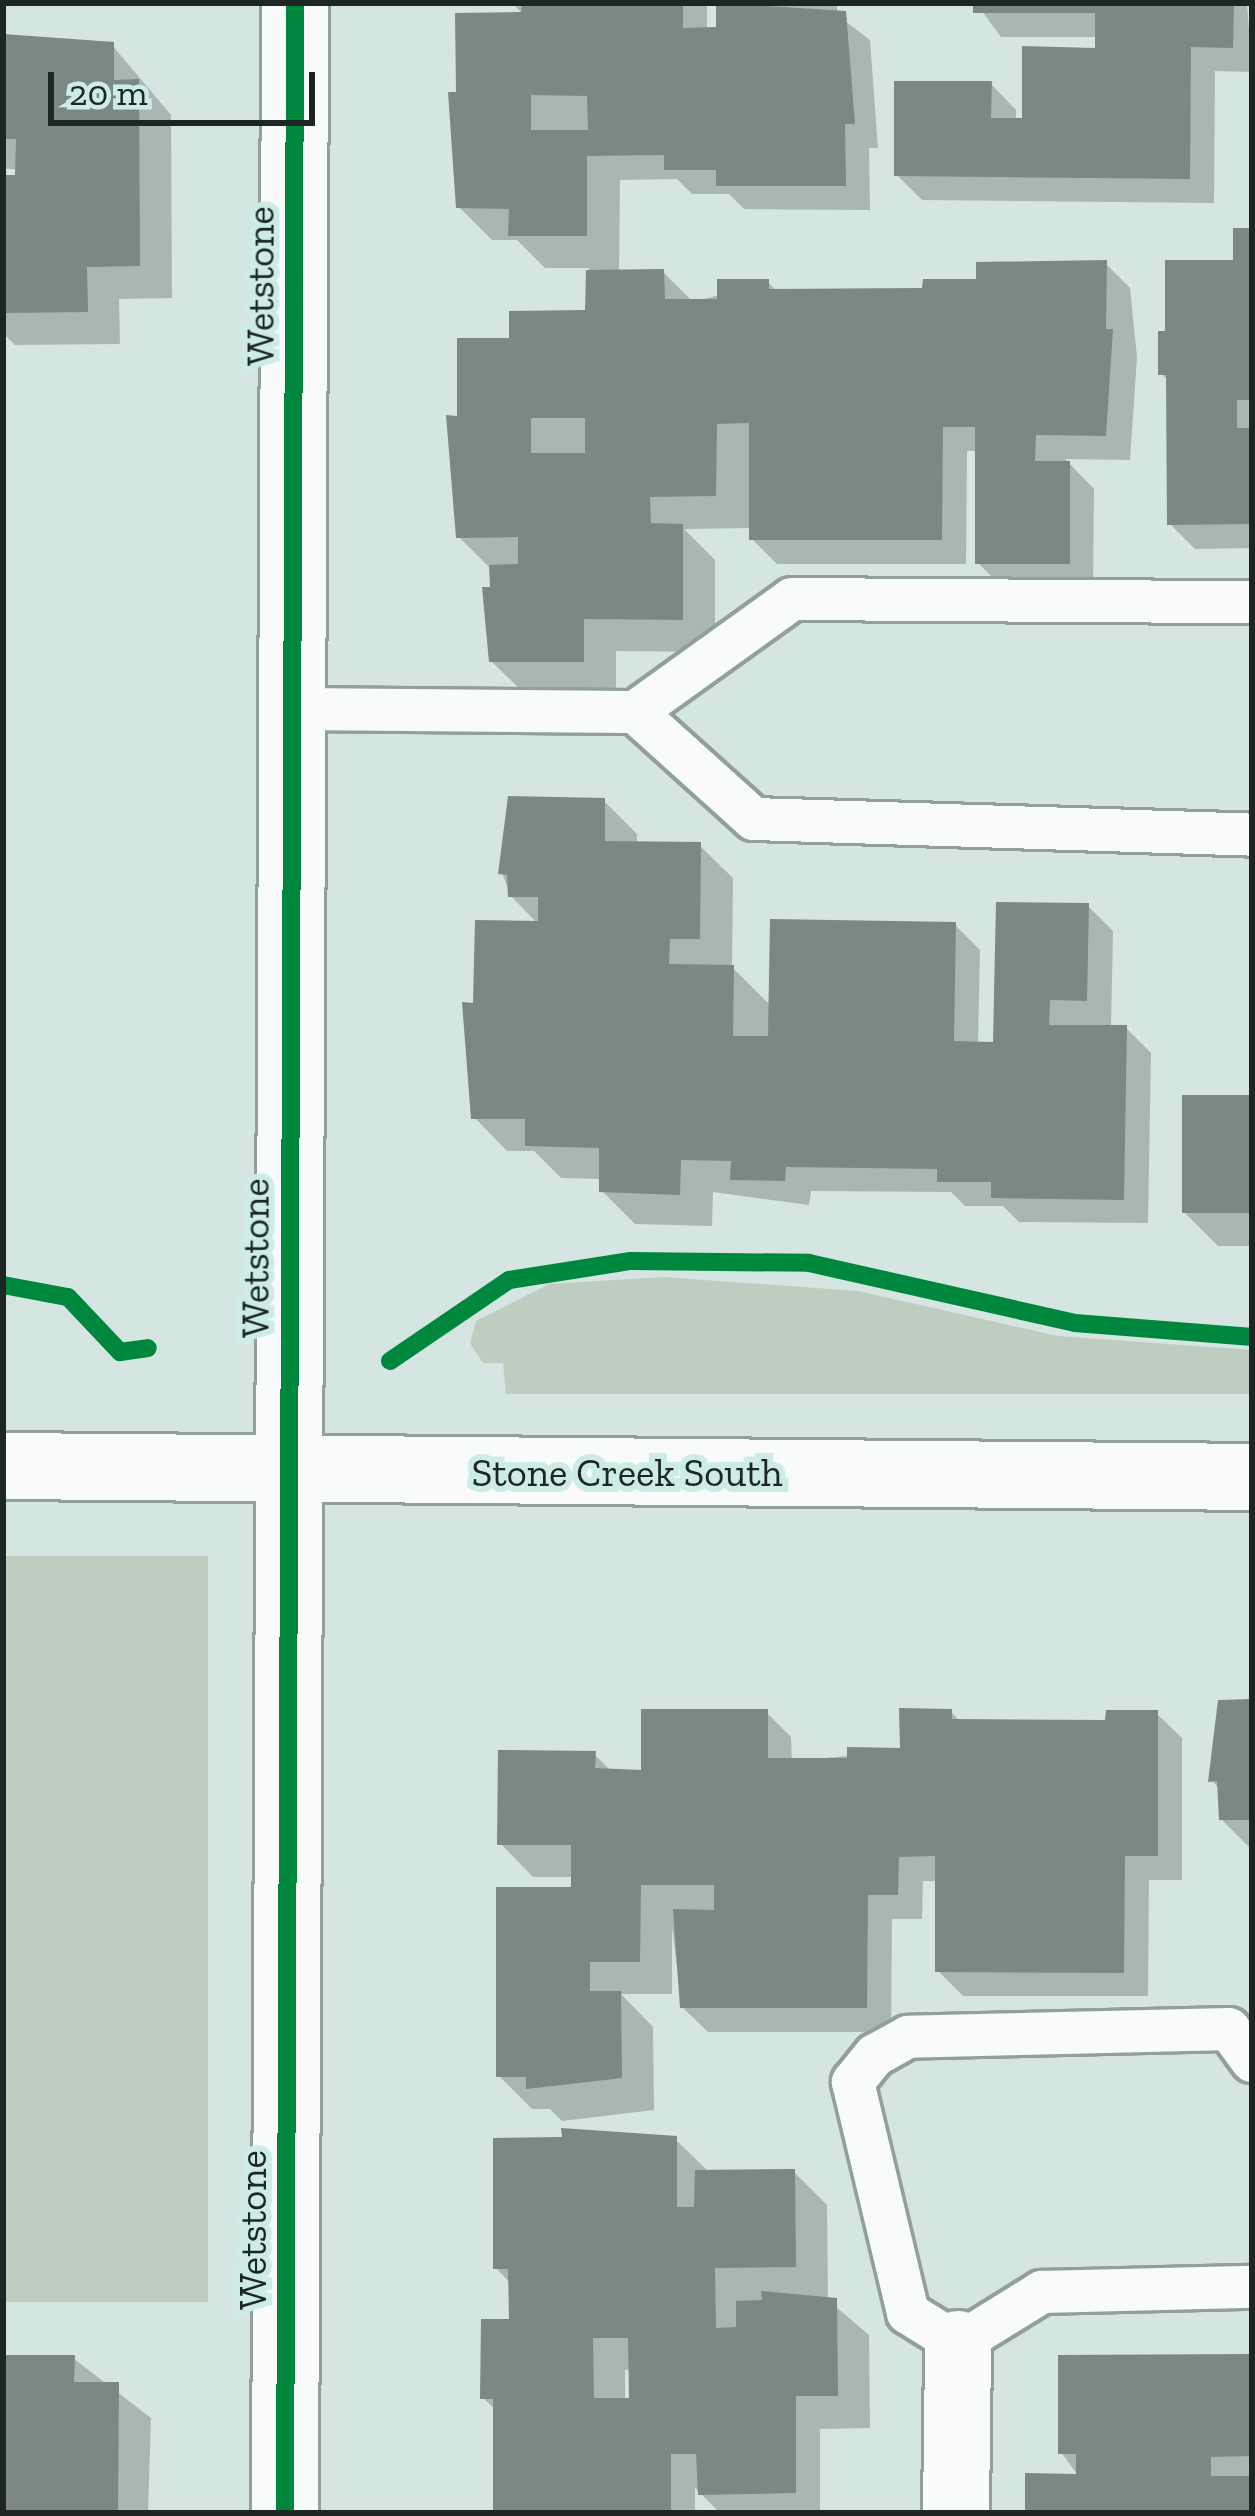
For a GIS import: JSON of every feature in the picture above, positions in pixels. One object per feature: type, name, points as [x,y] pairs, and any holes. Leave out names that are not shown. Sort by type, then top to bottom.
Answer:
[{"type":"street","name":"Wetstone","points":[[285,2513],[295,3]]},
{"type":"street","name":"Stone Creek South","points":[[3,1466],[1252,1477]]},
{"type":"street","points":[[956,2513],[958,2344]]},
{"type":"lane","points":[[292,709],[635,712],[792,599],[1252,602]]},
{"type":"lane","points":[[635,712],[754,819],[1252,835]]},
{"type":"lane","points":[[1252,2061],[1228,2029],[908,2037],[875,2055],[853,2082],[908,2313],[958,2344],[1042,2292],[1252,2287]]},
{"type":"green space","points":[[663,1277],[858,1291],[1058,1336],[1252,1350],[1252,1394],[506,1394],[503,1363],[483,1363],[470,1343],[476,1321],[549,1284]]},
{"type":"green space","points":[[3,1556],[208,1556],[208,2302],[3,2302]]},
{"type":"building","points":[[522,3],[683,3],[683,28],[716,27],[716,3],[846,11],[855,124],[845,124],[846,186],[716,186],[716,170],[664,170],[664,155],[587,156],[587,236],[508,236],[509,209],[456,208],[448,92],[456,92],[455,13],[521,12]],"holes":[[[531,95],[587,96],[588,130],[531,130]]]},
{"type":"building","points":[[973,3],[1234,3],[1233,48],[1191,47],[1190,179],[894,176],[894,81],[992,81],[991,118],[1022,118],[1022,46],[1095,48],[1095,13],[973,13]]},
{"type":"building","points":[[3,34],[114,42],[114,80],[139,79],[140,266],[87,267],[88,312],[3,313],[3,175],[15,175],[16,139],[3,139]]},
{"type":"building","points":[[1233,228],[1252,228],[1252,400],[1237,400],[1237,428],[1252,428],[1252,524],[1167,525],[1166,375],[1158,375],[1158,331],[1165,331],[1165,260],[1233,260]]},
{"type":"building","points":[[1107,260],[1106,329],[1113,329],[1106,436],[1036,435],[1035,461],[1070,461],[1070,564],[975,564],[975,427],[943,427],[942,540],[749,540],[749,423],[717,424],[716,496],[650,497],[651,523],[683,524],[683,620],[584,619],[584,662],[489,662],[482,587],[490,587],[489,565],[518,564],[518,537],[456,538],[446,415],[457,416],[457,338],[509,338],[509,311],[585,310],[586,270],[664,269],[665,299],[717,299],[717,279],[769,279],[769,289],[922,288],[923,279],[976,279],[976,262]],"holes":[[[531,418],[585,418],[585,453],[531,453]]]},
{"type":"building","points":[[508,796],[605,798],[605,841],[701,842],[700,939],[670,939],[669,964],[734,965],[733,1036],[768,1036],[770,919],[956,922],[954,1041],[993,1042],[996,902],[1089,903],[1087,1001],[1050,1000],[1049,1025],[1127,1025],[1124,1200],[991,1198],[991,1182],[937,1182],[937,1169],[786,1167],[785,1181],[730,1180],[731,1161],[681,1160],[680,1195],[599,1192],[599,1148],[525,1146],[525,1119],[471,1119],[462,1002],[473,1003],[475,920],[538,921],[538,897],[508,897],[507,875],[498,874]]},
{"type":"building","points":[[1182,1095],[1252,1095],[1252,1213],[1182,1213]]},
{"type":"building","points":[[1252,1699],[1252,1820],[1219,1820],[1217,1781],[1208,1782],[1218,1700]]},
{"type":"building","points":[[899,1708],[952,1709],[952,1719],[1105,1720],[1106,1710],[1158,1710],[1158,1856],[1125,1856],[1124,1973],[935,1972],[935,1856],[899,1857],[898,1895],[868,1895],[867,2008],[680,2008],[673,1909],[714,1910],[714,1885],[641,1885],[640,1962],[590,1962],[590,1991],[621,1991],[622,2078],[526,2089],[526,2077],[496,2077],[496,1887],[571,1887],[571,1845],[497,1845],[498,1750],[596,1751],[595,1768],[641,1770],[641,1709],[768,1709],[768,1758],[847,1758],[847,1747],[900,1748]]},
{"type":"building","points":[[561,2128],[677,2136],[677,2207],[694,2207],[695,2170],[795,2169],[796,2267],[715,2268],[716,2328],[736,2327],[736,2301],[762,2300],[761,2291],[837,2298],[838,2396],[796,2396],[796,2493],[698,2495],[696,2454],[671,2454],[671,2513],[493,2513],[493,2399],[480,2399],[481,2319],[509,2319],[508,2269],[493,2269],[493,2138],[562,2137]],"holes":[[[593,2338],[628,2338],[629,2398],[594,2398]]]},
{"type":"building","points":[[1252,2354],[1252,2456],[1211,2457],[1211,2476],[1252,2476],[1252,2513],[1025,2513],[1025,2473],[1076,2474],[1076,2454],[1058,2454],[1058,2355]]},
{"type":"building","points":[[3,2355],[75,2355],[74,2382],[119,2382],[118,2513],[3,2513]]},
{"type":"cycle path","points":[[285,2513],[295,3]]},
{"type":"cycle path","points":[[390,1361],[509,1280],[631,1261],[809,1263],[1075,1323],[1252,1337]]},
{"type":"cycle path","points":[[3,1285],[68,1297],[120,1352],[148,1348]]}]
